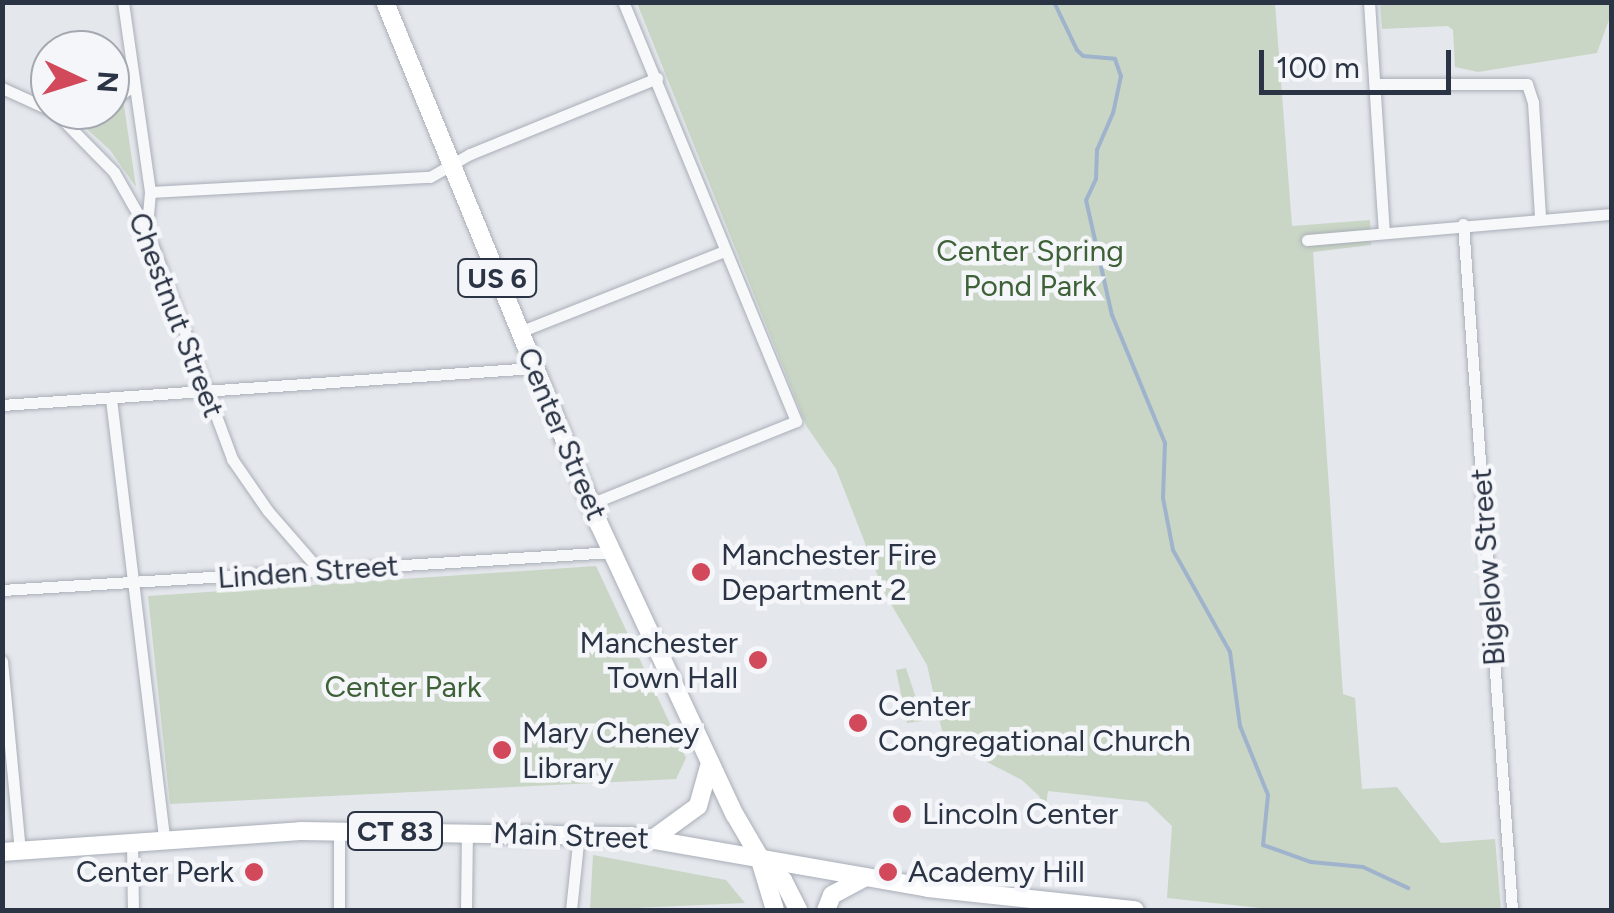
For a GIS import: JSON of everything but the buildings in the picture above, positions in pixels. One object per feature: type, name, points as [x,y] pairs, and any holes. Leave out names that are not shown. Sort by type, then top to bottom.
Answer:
[{"type":"main road","name":"Center Street","points":[[385,2],[590,504],[710,762],[759,856]]},
{"type":"main road","points":[[654,838],[698,806],[710,762]]},
{"type":"main road","name":"Main Street","points":[[11,851],[339,830],[580,834],[654,838],[866,876],[1135,910]]},
{"type":"main road","name":"US 6","points":[[759,856],[775,910]]},
{"type":"main road","name":"US 6","points":[[759,856],[783,880],[798,910]]},
{"type":"main road","points":[[826,910],[832,895],[866,876]]},
{"type":"street","points":[[123,2],[150,192],[147,230]]},
{"type":"street","points":[[590,504],[796,420],[623,2]]},
{"type":"street","points":[[1369,2],[1384,232]]},
{"type":"street","points":[[150,192],[430,177],[470,154],[657,78]]},
{"type":"street","points":[[1375,84],[1527,84],[1533,102],[1540,218]]},
{"type":"street","points":[[130,88],[134,85]]},
{"type":"street","name":"Chestnut Street","points":[[2,88],[30,101]]},
{"type":"street","name":"Chestnut Street","points":[[73,130],[114,172],[147,230],[207,391],[246,482],[320,571]]},
{"type":"street","points":[[1307,240],[1612,214]]},
{"type":"street","name":"Bigelow Street","points":[[1463,224],[1512,910]]},
{"type":"street","points":[[519,332],[725,251]]},
{"type":"street","points":[[2,405],[534,368]]},
{"type":"street","points":[[111,399],[164,840]]},
{"type":"street","name":"Linden Street","points":[[2,590],[613,552]]},
{"type":"street","points":[[2,660],[11,851]]},
{"type":"street","points":[[339,830],[339,910]]},
{"type":"street","points":[[466,910],[468,832]]},
{"type":"street","points":[[571,910],[580,834]]},
{"type":"street","points":[[132,842],[133,910]]},
{"type":"green space","name":"Center Spring Pond Park","points":[[637,3],[1275,3],[1292,226],[1370,220],[1371,245],[1313,252],[1343,694],[1355,698],[1362,789],[1397,787],[1441,843],[1495,839],[1501,910],[1280,910],[1167,898],[1172,826],[1147,802],[1048,791],[1045,813],[1039,796],[1022,780],[944,740],[927,665],[885,594],[836,469],[807,427]]},
{"type":"green space","points":[[1380,3],[1611,3],[1611,14],[1597,53],[1478,72],[1455,67],[1453,30],[1448,26],[1382,29]]},
{"type":"green space","points":[[88,130],[128,130],[136,187],[110,150]]},
{"type":"green space","name":"Center Park","points":[[596,566],[686,758],[676,779],[170,804],[148,596]]},
{"type":"green space","points":[[906,668],[922,721],[907,723],[896,670]]},
{"type":"green space","points":[[593,855],[726,880],[745,903],[590,910]]},
{"type":"waterway","points":[[1054,2],[1077,50],[1083,56],[1115,59],[1121,76],[1113,113],[1097,150],[1096,179],[1086,200],[1112,315],[1165,443],[1163,498],[1173,550],[1230,652],[1240,726],[1268,795],[1263,845],[1311,862],[1363,867],[1408,888]]},
{"type":"place","name":"Manchester Fire Department 2","points":[[701,572]]},
{"type":"place","name":"Manchester Town Hall","points":[[758,660]]},
{"type":"place","name":"Center Congregational Church","points":[[858,723]]},
{"type":"place","name":"Mary Cheney Library","points":[[502,750]]},
{"type":"place","name":"Lincoln Center","points":[[902,814]]},
{"type":"place","name":"Center Perk","points":[[254,872]]},
{"type":"place","name":"Academy Hill","points":[[888,872]]}]
